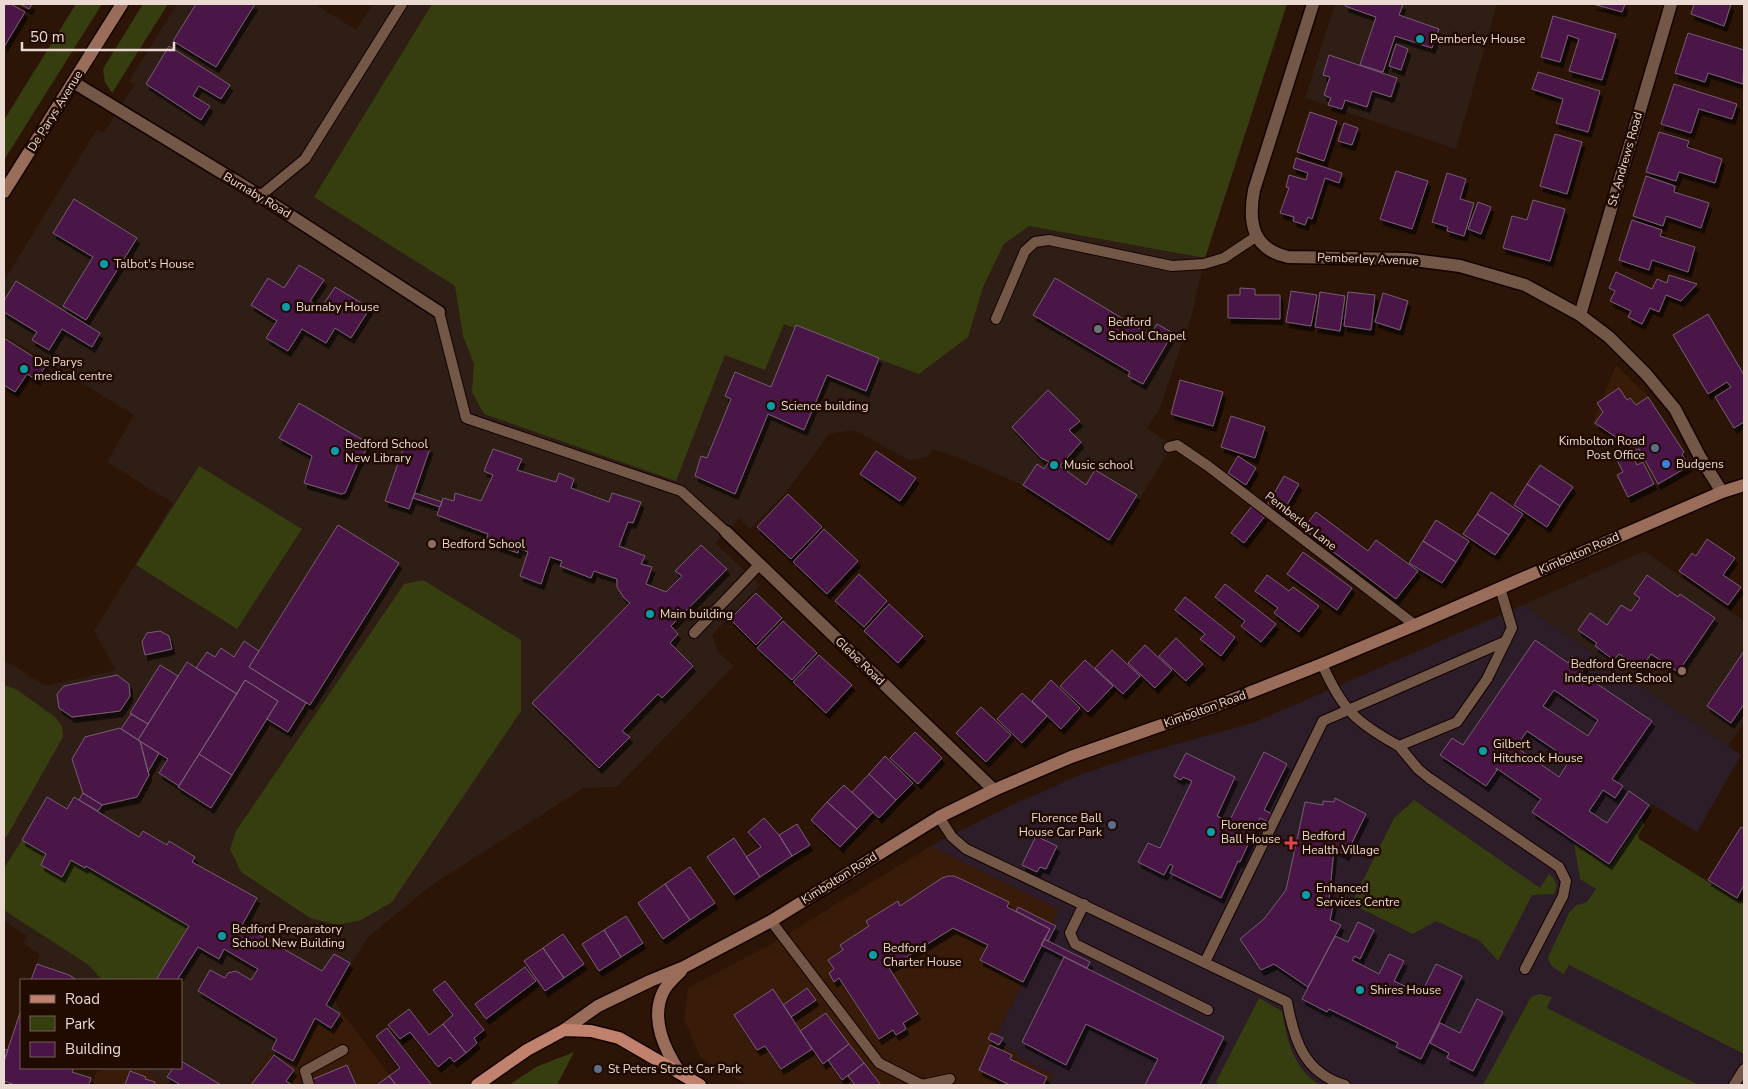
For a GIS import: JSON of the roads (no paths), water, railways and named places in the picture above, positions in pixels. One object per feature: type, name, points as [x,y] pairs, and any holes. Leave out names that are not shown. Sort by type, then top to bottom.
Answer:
[{"type":"main road","name":"De Parys Avenue","points":[[4,192],[122,4]]},
{"type":"main road","name":"Kimbolton Road","points":[[564,1030],[598,1006],[684,967],[771,921],[939,817],[994,790],[1070,757],[1213,706],[1322,664],[1722,492],[1744,485]]},
{"type":"main road","name":"Kimbolton Road","points":[[680,1073],[664,1046],[658,1014],[663,992],[684,967]]},
{"type":"main road","points":[[477,1085],[527,1050],[564,1030],[591,1031],[619,1038],[700,1085]]},
{"type":"street","name":"Pemberley Avenue","points":[[1313,4],[1254,190],[1250,209],[1252,226],[1257,236],[1275,254],[1288,257],[1406,259],[1460,266],[1525,285],[1580,314],[1609,337],[1639,367],[1675,409],[1722,492]]},
{"type":"street","name":"St. Andrews Road","points":[[1580,314],[1671,4]]},
{"type":"street","name":"Burnaby Road","points":[[72,82],[260,196],[439,312]]},
{"type":"street","name":"Glebe Road","points":[[726,532],[994,790]]},
{"type":"lane","points":[[260,196],[305,159],[402,4]]},
{"type":"lane","points":[[996,319],[1025,251],[1035,242],[1049,240],[1172,266],[1204,264],[1224,258],[1257,236]]},
{"type":"lane","points":[[439,312],[466,418],[681,491],[726,532]]},
{"type":"lane","name":"Pemberley Lane","points":[[1169,447],[1177,445],[1208,466],[1415,625]]},
{"type":"lane","points":[[694,632],[759,565]]},
{"type":"lane","points":[[1398,746],[1457,722],[1488,679],[1512,628],[1500,588]]},
{"type":"lane","points":[[1205,962],[1323,721],[1506,641]]},
{"type":"lane","points":[[1322,664],[1333,689],[1348,710],[1371,731],[1398,746],[1418,769],[1429,778],[1559,867],[1566,881],[1563,896],[1525,969]]},
{"type":"lane","points":[[939,817],[952,838],[966,849],[1287,1002],[1292,1028],[1302,1053],[1319,1073],[1345,1085]]},
{"type":"lane","points":[[1084,904],[1070,933],[1075,944],[1208,1010]]},
{"type":"lane","points":[[771,921],[879,1063],[922,1085],[950,1080]]},
{"type":"lane","points":[[309,1085],[305,1071],[343,1050]]},
{"type":"lane","points":[[1734,1085],[1744,1069]]},
{"type":"place","name":"Pemberley House","points":[[1420,39]]},
{"type":"place","name":"Talbot's House","points":[[104,264]]},
{"type":"place","name":"Burnaby House","points":[[286,307]]},
{"type":"place","name":"Bedford School Chapel","points":[[1098,329]]},
{"type":"place","name":"De Parys medical centre","points":[[24,369]]},
{"type":"place","name":"Science building","points":[[771,406]]},
{"type":"place","name":"Kimbolton Road Post Office","points":[[1655,448]]},
{"type":"place","name":"Bedford School New Library","points":[[335,451]]},
{"type":"place","name":"Budgens","points":[[1666,464]]},
{"type":"place","name":"Music school","points":[[1054,465]]},
{"type":"place","name":"Bedford School","points":[[432,544]]},
{"type":"place","name":"Main building","points":[[650,614]]},
{"type":"place","name":"Bedford Greenacre Independent School","points":[[1682,671]]},
{"type":"place","name":"Gilbert Hitchcock House","points":[[1483,751]]},
{"type":"place","name":"Florence Ball House Car Park","points":[[1112,825]]},
{"type":"place","name":"Florence Ball House","points":[[1211,832]]},
{"type":"place","name":"Bedford Health Village","points":[[1291,843]]},
{"type":"place","name":"Enhanced Services Centre","points":[[1306,895]]},
{"type":"place","name":"Bedford Preparatory School New Building","points":[[222,936]]},
{"type":"place","name":"Bedford Charter House","points":[[873,955]]},
{"type":"place","name":"Shires House","points":[[1360,990]]},
{"type":"place","name":"St Peters Street Car Park","points":[[598,1069]]}]
